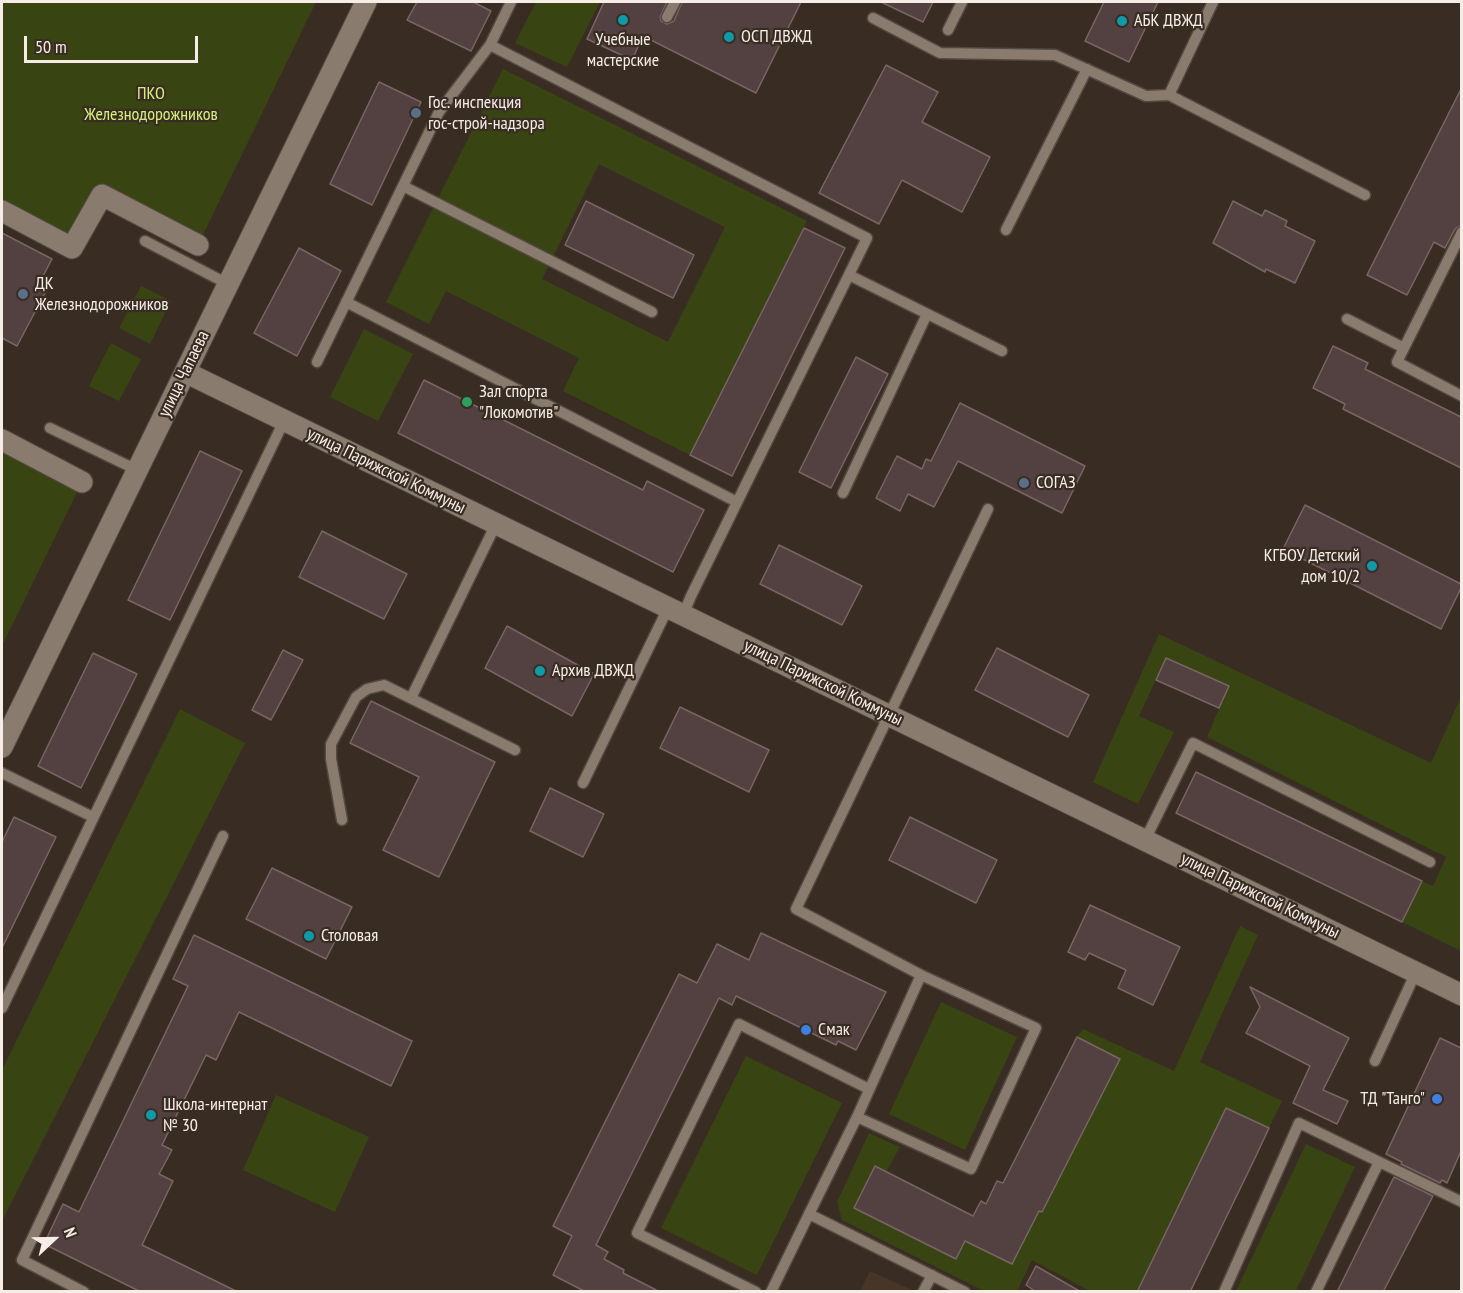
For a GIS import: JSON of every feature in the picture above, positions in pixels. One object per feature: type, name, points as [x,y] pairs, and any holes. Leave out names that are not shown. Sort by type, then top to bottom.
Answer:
[{"type":"street","name":"улица Чапаева","points":[[2,747],[366,2]]},
{"type":"street","points":[[2,211],[72,248],[102,195],[198,245]]},
{"type":"street","name":"улица Парижской Коммуны","points":[[185,372],[1461,995]]},
{"type":"street","points":[[2,440],[82,482]]},
{"type":"lane","points":[[317,362],[439,112],[490,45],[511,2]]},
{"type":"lane","points":[[667,17],[675,2]]},
{"type":"lane","points":[[948,30],[962,2]]},
{"type":"lane","points":[[1169,95],[1213,2]]},
{"type":"lane","points":[[873,18],[940,53],[1055,55],[1146,96],[1169,95],[1365,195]]},
{"type":"lane","points":[[490,45],[867,238],[737,502],[583,783]]},
{"type":"lane","points":[[1006,230],[1087,69]]},
{"type":"lane","points":[[403,186],[652,312]]},
{"type":"lane","points":[[1461,232],[1397,362],[1461,396]]},
{"type":"lane","points":[[145,242],[228,284]]},
{"type":"lane","points":[[849,275],[1002,351]]},
{"type":"lane","points":[[346,302],[737,502]]},
{"type":"lane","points":[[843,494],[927,314]]},
{"type":"lane","points":[[1347,319],[1404,348]]},
{"type":"lane","points":[[2,1008],[284,421]]},
{"type":"lane","points":[[50,428],[137,470]]},
{"type":"lane","points":[[857,1117],[971,1169],[1035,1028],[921,975],[796,909],[988,509]]},
{"type":"lane","points":[[411,698],[496,524]]},
{"type":"lane","points":[[342,820],[331,759],[331,744],[356,697],[367,689],[384,685],[515,750]]},
{"type":"lane","points":[[1145,840],[1193,743],[1430,862]]},
{"type":"lane","points":[[2,773],[93,817]]},
{"type":"lane","points":[[84,1292],[22,1260],[223,836]]},
{"type":"lane","points":[[1375,1061],[1416,972]]},
{"type":"lane","points":[[771,1292],[857,1117],[921,975]]},
{"type":"lane","points":[[756,1292],[637,1233],[739,1024],[869,1089]]},
{"type":"lane","points":[[1224,1292],[1299,1124],[1461,1202]]},
{"type":"lane","points":[[1316,1292],[1379,1162]]},
{"type":"lane","points":[[809,1214],[965,1292]]},
{"type":"lane","points":[[923,1292],[932,1275]]},
{"type":"shaded area","points":[[870,1271],[914,1291],[860,1291]]},
{"type":"green space","name":"ПКО Железнодорожников","points":[[2,2],[316,2],[198,245],[102,195],[72,248],[2,211]]},
{"type":"green space","points":[[536,2],[600,2],[567,67],[515,43]]},
{"type":"green space","points":[[503,69],[807,221],[690,455],[563,391],[579,358],[446,291],[429,324],[386,302]],"holes":[[[599,164],[725,227],[668,342],[542,279]]]},
{"type":"green space","points":[[141,286],[171,301],[150,344],[119,328]]},
{"type":"green space","points":[[364,329],[413,354],[378,421],[330,397]]},
{"type":"green space","points":[[111,343],[141,359],[119,401],[89,386]]},
{"type":"green space","points":[[2,440],[82,482],[2,646]]},
{"type":"green space","points":[[1159,634],[1431,763],[1461,697],[1461,951],[1402,922],[1422,881],[1433,886],[1446,857],[1207,737],[1229,685],[1166,658],[1139,716],[1174,732],[1138,804],[1093,782]]},
{"type":"green space","points":[[180,709],[245,743],[2,1221],[2,1070]]},
{"type":"green space","points":[[1240,926],[1258,935],[1200,1062],[1282,1101],[1269,1128],[1226,1108],[1137,1291],[1090,1291],[1032,1260],[1017,1291],[984,1291],[842,1220],[837,1202],[869,1133],[900,1147],[886,1172],[855,1208],[956,1259],[965,1241],[1039,1211],[1042,1212],[1120,1059],[1077,1037],[1083,1029],[1174,1071]]},
{"type":"green space","points":[[941,1002],[1017,1037],[965,1150],[889,1114]]},
{"type":"green space","points":[[746,1056],[842,1103],[757,1275],[661,1228]]},
{"type":"green space","points":[[276,1095],[369,1137],[335,1212],[243,1170]]},
{"type":"green space","points":[[1306,1144],[1355,1167],[1296,1291],[1236,1291]]},
{"type":"building","points":[[417,2],[473,2],[491,11],[471,51],[407,20]]},
{"type":"building","name":"ОСП ДВЖД","points":[[604,2],[667,2],[660,17],[661,21],[667,24],[674,21],[682,2],[801,2],[756,93],[643,36],[632,60],[587,39]]},
{"type":"building","points":[[881,2],[933,2],[923,22]]},
{"type":"building","name":"АБК ДВЖД","points":[[1104,2],[1158,2],[1129,62],[1085,41]]},
{"type":"building","points":[[886,65],[938,92],[922,122],[990,157],[962,212],[902,180],[879,224],[819,193]]},
{"type":"building","points":[[379,82],[421,102],[372,205],[330,184]]},
{"type":"building","points":[[1461,89],[1461,225],[1455,229],[1445,248],[1434,242],[1407,295],[1367,275]]},
{"type":"building","points":[[586,201],[694,255],[673,298],[565,245]]},
{"type":"building","points":[[1233,201],[1262,216],[1265,210],[1287,221],[1285,226],[1315,241],[1295,283],[1266,269],[1265,272],[1213,243]]},
{"type":"building","points":[[804,228],[845,248],[732,476],[690,455]]},
{"type":"building","name":"ДК Железнодорожников","points":[[2,233],[52,259],[43,276],[52,280],[17,346],[2,338]]},
{"type":"building","points":[[299,248],[341,271],[297,356],[254,333]]},
{"type":"building","points":[[1333,346],[1368,363],[1365,369],[1461,417],[1461,468],[1343,409],[1345,404],[1313,388]]},
{"type":"building","points":[[856,357],[888,374],[831,488],[799,472]]},
{"type":"building","points":[[424,380],[643,490],[647,481],[704,510],[673,572],[398,433]]},
{"type":"building","points":[[960,403],[1085,466],[1062,513],[958,461],[934,507],[908,494],[900,511],[876,498],[897,456],[922,469],[926,459],[931,461]]},
{"type":"building","points":[[200,451],[242,471],[170,620],[128,600]]},
{"type":"building","name":"КГБОУ Детский дом 10/2","points":[[1305,505],[1461,584],[1441,629],[1283,549]]},
{"type":"building","points":[[322,531],[407,574],[384,619],[299,577]]},
{"type":"building","points":[[779,545],[862,586],[842,625],[760,584]]},
{"type":"building","name":"Архив ДВЖД","points":[[507,626],[594,674],[572,716],[485,668]]},
{"type":"building","points":[[997,648],[1089,695],[1068,737],[975,690]]},
{"type":"building","points":[[283,650],[303,660],[271,720],[252,710]]},
{"type":"building","points":[[93,653],[137,674],[81,788],[38,766]]},
{"type":"building","points":[[1166,658],[1229,686],[1219,708],[1156,680]]},
{"type":"building","points":[[371,701],[495,762],[439,877],[383,850],[419,777],[350,743]]},
{"type":"building","points":[[680,707],[769,750],[749,792],[660,748]]},
{"type":"building","points":[[1196,772],[1422,881],[1402,922],[1176,813]]},
{"type":"building","points":[[550,788],[604,814],[583,857],[530,831]]},
{"type":"building","points":[[14,817],[56,837],[2,948],[2,842]]},
{"type":"building","points":[[910,817],[997,860],[976,903],[889,860]]},
{"type":"building","name":"Столовая","points":[[272,868],[352,907],[326,959],[246,919]]},
{"type":"building","points":[[1090,905],[1180,947],[1153,1005],[1118,988],[1126,970],[1089,953],[1085,960],[1068,952]]},
{"type":"building","points":[[761,933],[886,992],[856,1050],[838,1041],[836,1045],[736,996],[732,1005],[719,998],[596,1245],[608,1252],[604,1259],[624,1270],[623,1273],[660,1292],[586,1292],[553,1275],[572,1236],[553,1226],[679,974],[697,983],[717,944],[749,960]]},
{"type":"building","name":"Школа-интернат № 30","points":[[194,935],[412,1041],[391,1086],[239,1012],[216,1060],[206,1055],[162,1145],[172,1150],[159,1174],[173,1181],[142,1245],[238,1292],[141,1292],[44,1244],[63,1204],[79,1212],[188,986],[173,979]]},
{"type":"building","points":[[1250,987],[1349,1038],[1323,1090],[1348,1101],[1337,1124],[1293,1103],[1310,1066],[1246,1033],[1260,1007]]},
{"type":"building","points":[[1077,1037],[1120,1059],[1042,1212],[1039,1211],[1012,1264],[965,1241],[956,1259],[854,1208],[875,1166],[973,1216],[981,1201],[986,1204],[997,1181],[1003,1183]]},
{"type":"building","name":"ТД \"Танго\"","points":[[1440,1038],[1461,1048],[1461,1151],[1447,1183],[1442,1180],[1440,1183],[1386,1154]]},
{"type":"building","points":[[1226,1108],[1269,1128],[1255,1158],[1190,1292],[1137,1292]]},
{"type":"building","points":[[1394,1177],[1433,1196],[1383,1292],[1337,1292]]},
{"type":"building","points":[[1036,1266],[1081,1292],[1036,1292],[1026,1285]]},
{"type":"place","name":"Учебные мастерские","points":[[623,20]]},
{"type":"place","name":"АБК ДВЖД","points":[[1122,21]]},
{"type":"place","name":"ОСП ДВЖД","points":[[729,37]]},
{"type":"place","name":"Гос. инспекция гос-строй-надзора","points":[[416,113]]},
{"type":"place","name":"ДК Железнодорожников","points":[[23,294]]},
{"type":"place","name":"Зал спорта \"Локомотив\"","points":[[467,402]]},
{"type":"place","name":"СОГАЗ","points":[[1024,483]]},
{"type":"place","name":"КГБОУ Детский дом 10/2","points":[[1372,566]]},
{"type":"place","name":"Архив ДВЖД","points":[[540,671]]},
{"type":"place","name":"Столовая","points":[[309,936]]},
{"type":"place","name":"Смак","points":[[806,1030]]},
{"type":"place","name":"ТД \"Танго\"","points":[[1437,1099]]},
{"type":"place","name":"Школа-интернат № 30","points":[[151,1115]]}]
